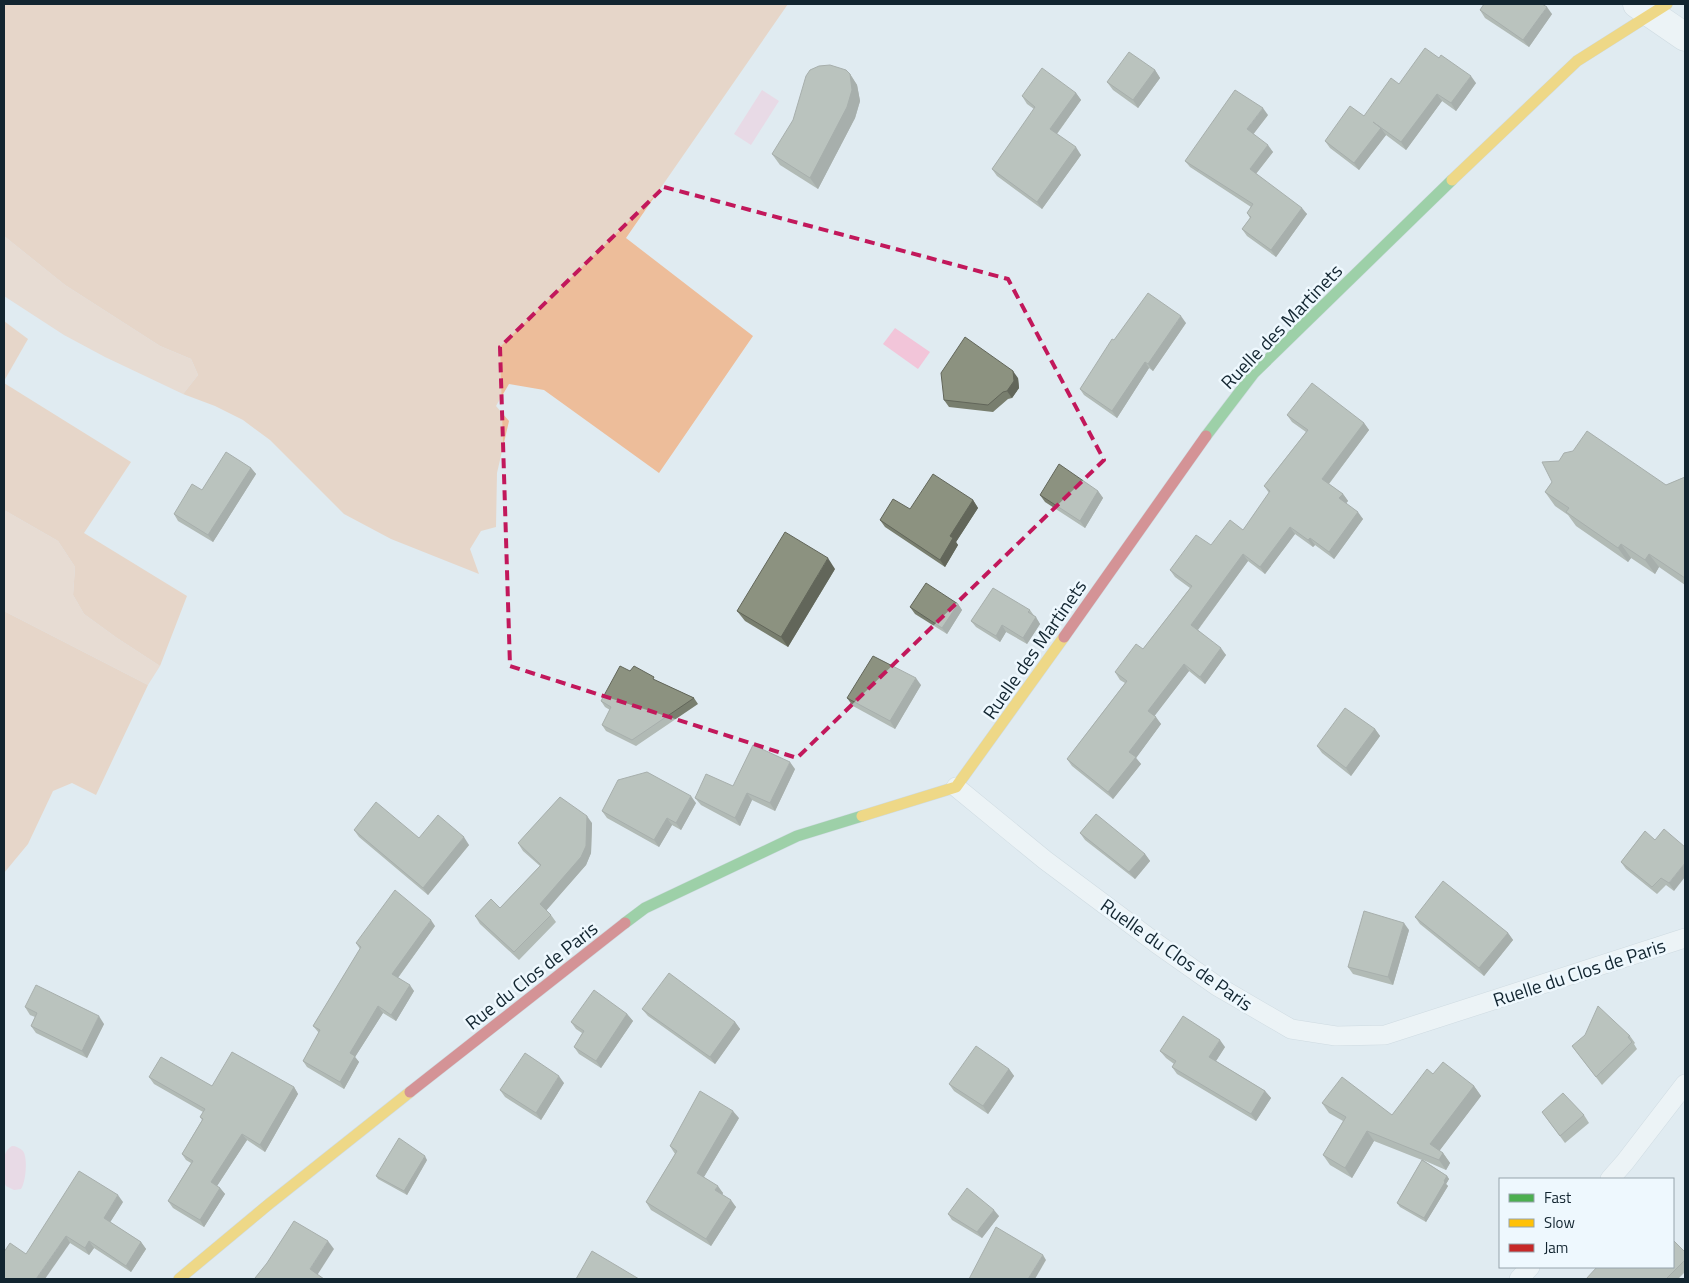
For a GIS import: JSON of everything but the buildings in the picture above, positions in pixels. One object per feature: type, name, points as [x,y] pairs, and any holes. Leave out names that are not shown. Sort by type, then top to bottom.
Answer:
[{"type":"street","points":[[1652,7],[1685,36]]},
{"type":"street","name":"Ruelle des Martinets","points":[[956,788],[1205,437],[1254,374],[1388,241],[1577,61],[1652,7]]},
{"type":"street","name":"Rue du Clos de Paris","points":[[179,1279],[270,1204],[645,908],[796,836],[956,788]]},
{"type":"lane","name":"Ruelle du Clos de Paris","points":[[956,788],[1045,860],[1156,943],[1217,986],[1291,1029],[1336,1036],[1385,1034],[1685,938]]},
{"type":"lane","points":[[1611,1178],[1685,1084]]},
{"type":"lane","points":[[1519,1279],[1529,1268]]},
{"type":"highlighted area","points":[[664,187],[1008,279],[1104,460],[797,758],[510,666],[500,347]]},
{"type":"shaded area","points":[[4,4],[788,4],[626,238],[753,336],[659,473],[544,390],[509,384],[496,406],[509,421],[497,473],[496,527],[481,531],[470,549],[479,574],[391,539],[344,514],[270,440],[243,420],[215,406],[183,394],[198,375],[191,359],[160,346],[65,285],[4,236]]},
{"type":"shaded area","points":[[762,90],[779,101],[751,145],[734,134]]},
{"type":"shaded area","points":[[4,236],[65,285],[160,346],[191,359],[198,375],[183,394],[64,335],[4,296]]},
{"type":"shaded area","points":[[4,321],[28,339],[4,381]]},
{"type":"shaded area","points":[[895,328],[930,352],[918,369],[883,344]]},
{"type":"shaded area","points":[[4,383],[131,462],[84,533],[187,596],[160,666],[84,614],[73,595],[75,567],[58,541],[4,510]]},
{"type":"shaded area","points":[[4,510],[58,541],[75,567],[73,595],[84,614],[160,666],[148,685],[4,611]]},
{"type":"shaded area","points":[[4,611],[148,685],[96,795],[72,783],[53,791],[28,844],[4,873]]},
{"type":"shaded area","points":[[12,1146],[18,1147],[23,1151],[26,1164],[23,1186],[21,1189],[14,1190],[6,1186],[4,1182],[3,1167],[4,1157]]},
{"type":"traffic: fast","points":[[1206,436],[1254,373],[1452,180]]},
{"type":"traffic: fast","points":[[625,923],[645,908],[797,836],[862,816]]},
{"type":"traffic: slow","points":[[1452,180],[1577,61],[1667,4]]},
{"type":"traffic: slow","points":[[862,816],[956,787],[1064,637]]},
{"type":"traffic: slow","points":[[179,1279],[269,1204],[410,1092]]},
{"type":"traffic: jam","points":[[1064,637],[1206,436]]},
{"type":"traffic: jam","points":[[410,1092],[625,923]]}]
